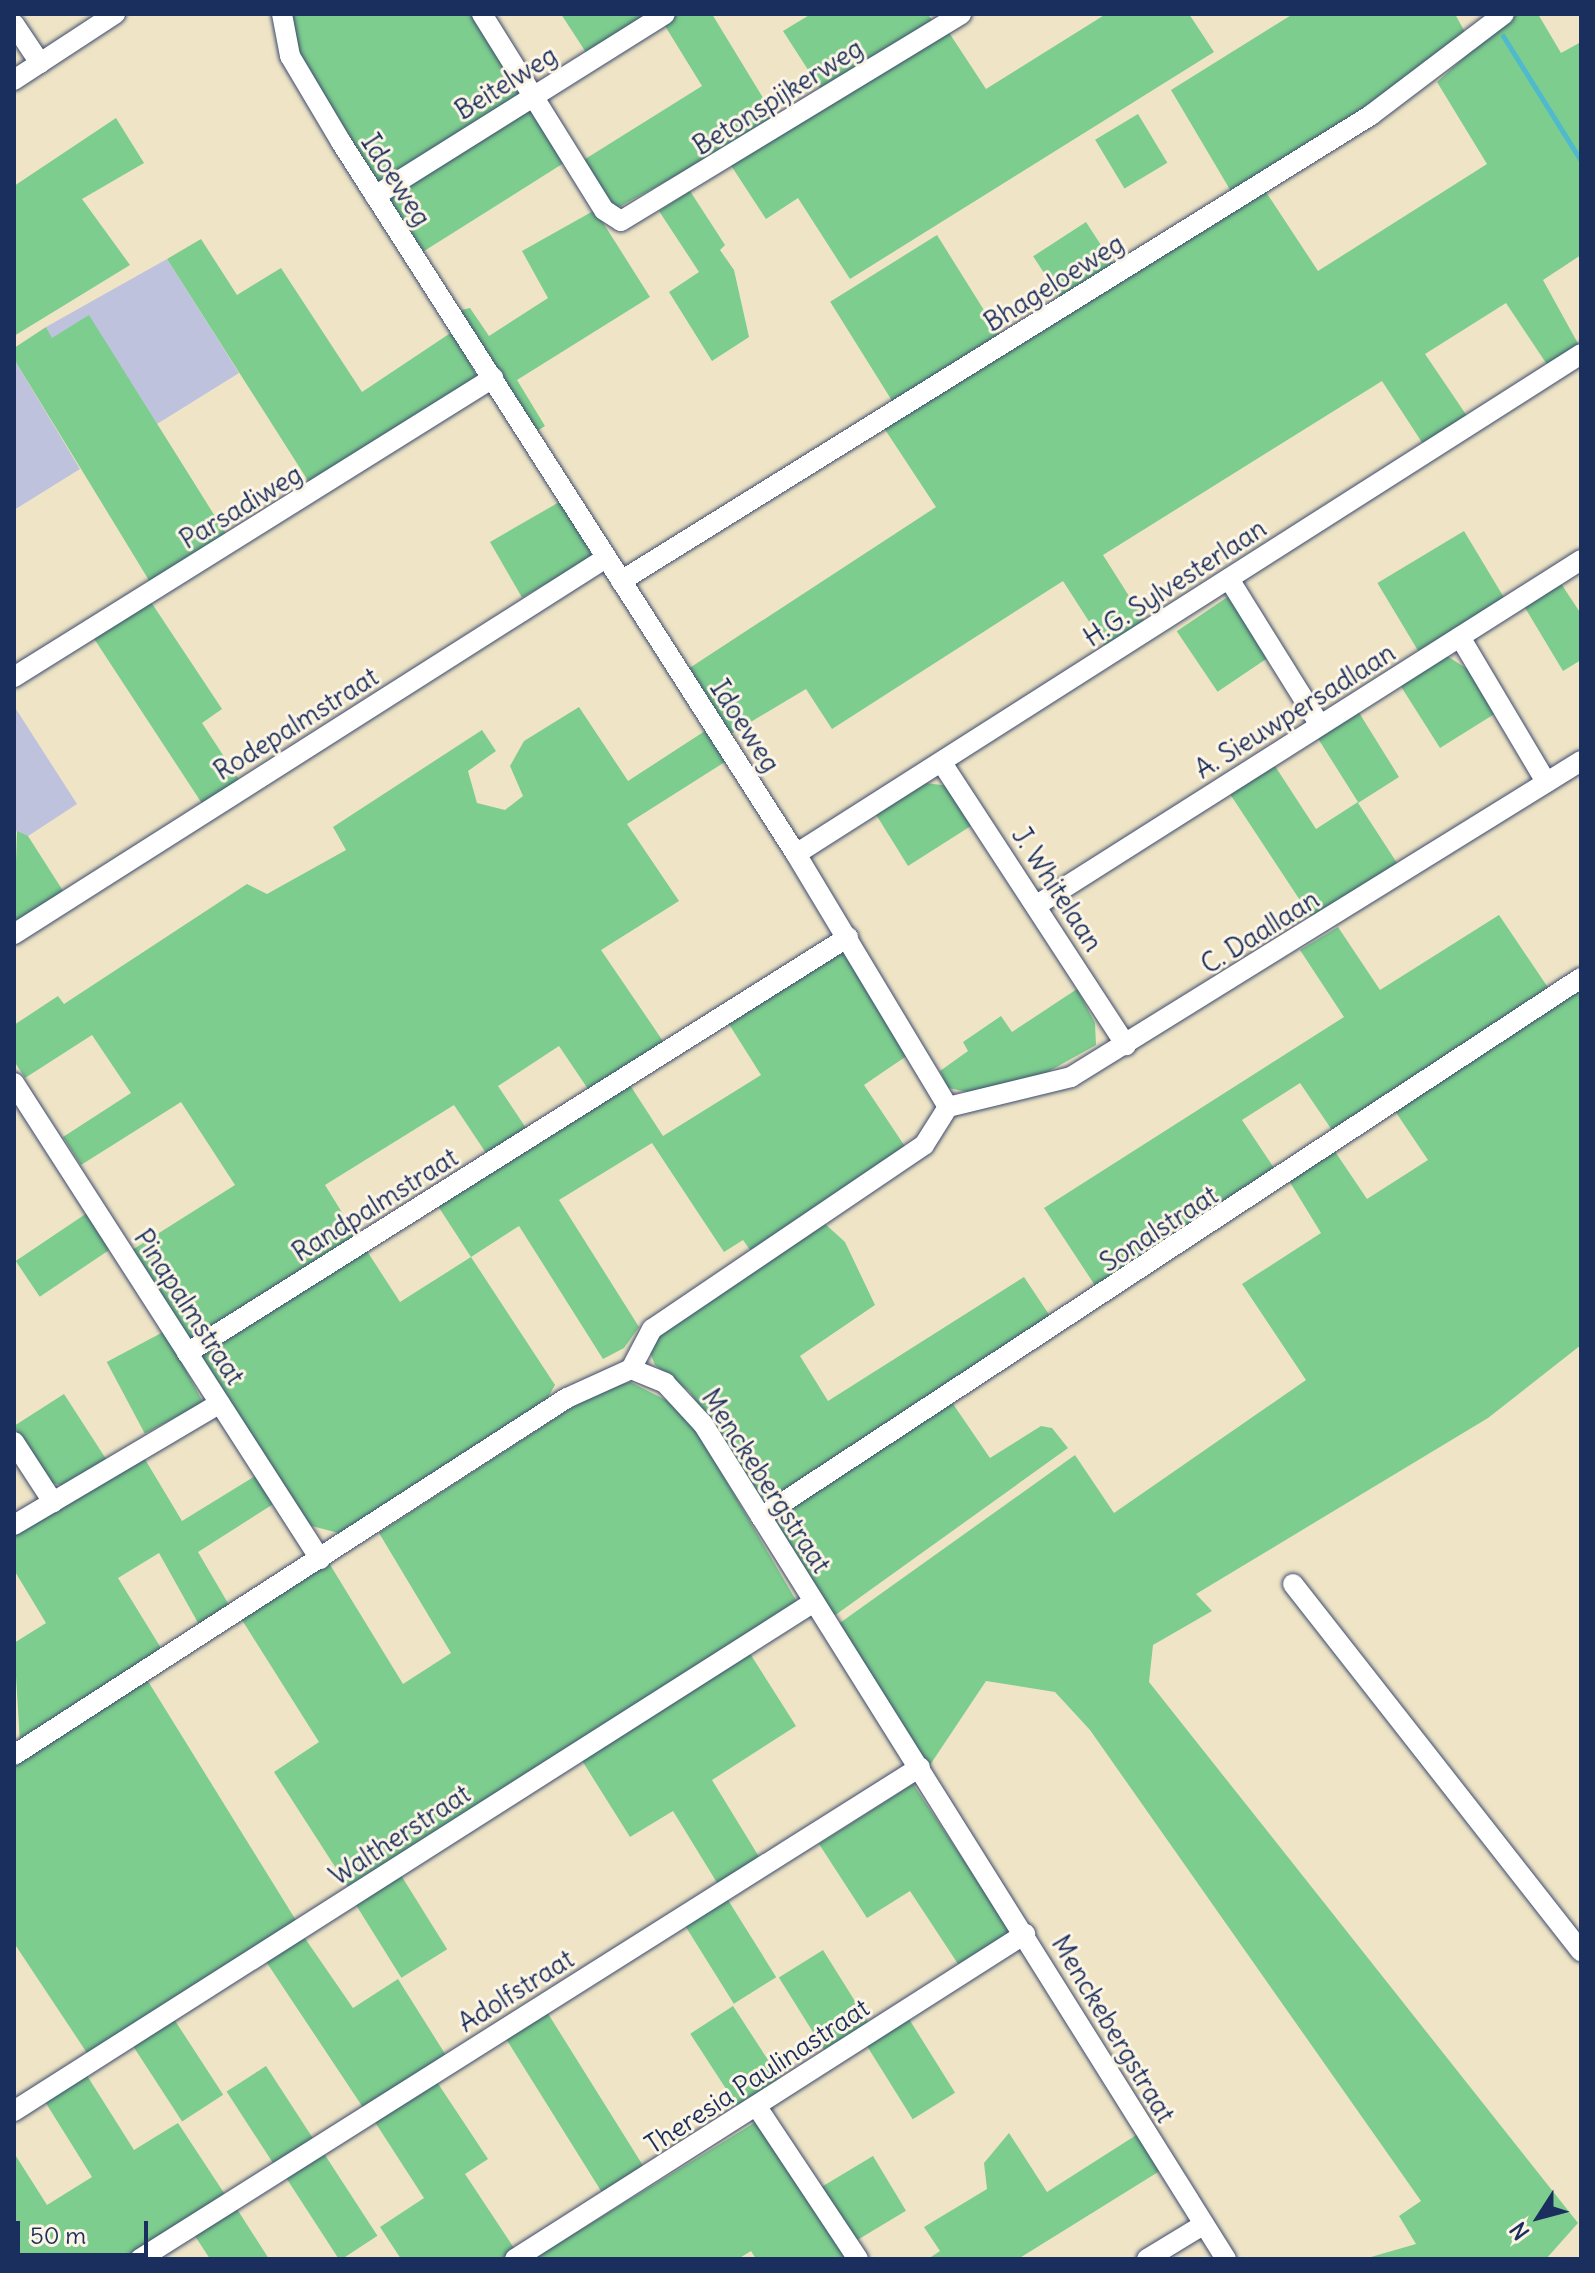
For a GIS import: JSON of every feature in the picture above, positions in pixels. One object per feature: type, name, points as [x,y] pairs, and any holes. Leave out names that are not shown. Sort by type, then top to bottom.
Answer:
[{"type":"street","points":[[14,80],[115,14]]},
{"type":"street","points":[[482,14],[534,95]]},
{"type":"street","name":"Beitelweg","points":[[375,196],[665,14]]},
{"type":"street","name":"Betonspijkerweg","points":[[534,95],[604,210],[621,221],[961,14]]},
{"type":"street","name":"Bhageloeweg","points":[[621,581],[1371,115],[1504,14]]},
{"type":"street","name":"Idoeweg","points":[[276,16],[290,56],[375,196],[796,854],[948,1107]]},
{"type":"street","points":[[14,24],[40,63]]},
{"type":"street","name":"H.G. Sylvesterlaan","points":[[796,854],[1581,354]]},
{"type":"street","name":"Parsadiweg","points":[[14,677],[493,378]]},
{"type":"street","name":"Rodepalmstraat","points":[[14,934],[606,558]]},
{"type":"street","name":"A. Sieuwpersadlaan","points":[[1037,905],[1581,560]]},
{"type":"street","points":[[1229,579],[1320,725]]},
{"type":"street","points":[[1460,637],[1546,782]]},
{"type":"street","name":"C. Daallaan","points":[[948,1107],[1071,1077],[1581,761]]},
{"type":"street","name":"J. Whitelaan","points":[[942,763],[1126,1045]]},
{"type":"street","name":"Randpalmstraat","points":[[187,1353],[848,937]]},
{"type":"street","name":"Sonalstraat","points":[[761,1517],[1581,978]]},
{"type":"street","name":"Pinapalmstraat","points":[[14,1083],[320,1559]]},
{"type":"street","points":[[14,1755],[567,1398],[631,1369],[652,1329],[924,1145],[948,1107]]},
{"type":"street","name":"Menckebergstraat","points":[[631,1369],[665,1383],[686,1403],[920,1767],[1226,2259]]},
{"type":"street","points":[[14,1525],[220,1403]]},
{"type":"street","points":[[14,1442],[53,1502]]},
{"type":"street","points":[[1293,1584],[1581,1951]]},
{"type":"street","name":"Waltherstraat","points":[[14,2111],[814,1602]]},
{"type":"street","name":"Adolfstraat","points":[[140,2259],[920,1767]]},
{"type":"street","name":"Theresia Paulinastraat","points":[[515,2259],[1025,1934]]},
{"type":"street","points":[[757,2107],[858,2259]]},
{"type":"street","points":[[1147,2259],[1203,2225]]},
{"type":"shaded area","points":[[167,259],[239,373],[157,424],[89,316],[52,339],[46,327]]},
{"type":"shaded area","points":[[14,359],[80,469],[14,510]]},
{"type":"shaded area","points":[[14,706],[77,804],[22,840],[14,827]]},
{"type":"green space","points":[[290,14],[476,14],[520,88],[518,99],[382,182],[373,179],[301,62]]},
{"type":"green space","points":[[561,14],[651,14],[587,54]]},
{"type":"green space","points":[[674,14],[712,14],[777,121],[615,209],[582,161],[702,86],[662,21]]},
{"type":"green space","points":[[811,14],[928,14],[933,22],[823,93],[783,31]]},
{"type":"green space","points":[[1106,14],[1189,14],[1214,52],[850,279],[798,198],[766,219],[730,164],[946,28],[986,89]]},
{"type":"green space","points":[[1293,14],[1455,14],[1465,32],[1451,54],[1232,193],[1171,90]]},
{"type":"green space","points":[[1512,14],[1538,14],[1561,53],[1581,42],[1581,255],[1543,280],[1581,349],[1550,369],[1506,303],[1425,354],[1467,416],[1423,444],[1382,381],[1103,555],[1146,623],[1106,648],[1063,581],[832,729],[806,689],[729,735],[688,669],[936,507],[884,428],[1264,189],[1318,271],[1487,164],[1437,82]]},
{"type":"green space","points":[[525,111],[533,111],[567,161],[421,253],[388,201],[392,192]]},
{"type":"green space","points":[[1138,114],[1167,163],[1124,189],[1095,140]]},
{"type":"green space","points":[[116,118],[144,163],[82,199],[130,265],[14,336],[14,186]]},
{"type":"green space","points":[[690,191],[725,245],[720,250],[734,270],[749,337],[712,361],[669,292],[699,272],[659,211]]},
{"type":"green space","points":[[595,210],[650,297],[517,380],[545,426],[534,433],[457,311],[470,308],[489,336],[548,298],[522,251]]},
{"type":"green space","points":[[1086,222],[1115,266],[1062,301],[1033,256]]},
{"type":"green space","points":[[937,235],[1002,339],[895,406],[830,302]]},
{"type":"green space","points":[[201,239],[237,295],[281,268],[362,392],[455,330],[477,378],[312,487],[167,259]]},
{"type":"green space","points":[[89,315],[228,537],[150,582],[14,359],[14,348],[46,327],[52,338]]},
{"type":"green space","points":[[561,501],[593,556],[522,597],[490,542]]},
{"type":"green space","points":[[1464,531],[1505,599],[1418,651],[1377,583]]},
{"type":"green space","points":[[1560,582],[1581,614],[1581,660],[1563,671],[1524,606]]},
{"type":"green space","points":[[1229,596],[1270,657],[1218,692],[1177,631]]},
{"type":"green space","points":[[149,599],[222,709],[202,723],[240,781],[203,805],[91,634]]},
{"type":"green space","points":[[1447,656],[1472,672],[1496,713],[1440,748],[1400,685]]},
{"type":"green space","points":[[579,707],[628,781],[708,729],[728,760],[627,824],[679,901],[601,950],[667,1047],[592,1095],[559,1046],[498,1086],[530,1134],[490,1159],[454,1105],[325,1185],[359,1240],[193,1344],[132,1250],[235,1185],[181,1102],[81,1165],[63,1137],[131,1093],[92,1035],[25,1078],[14,1061],[14,1025],[58,996],[64,1004],[247,884],[267,894],[346,850],[333,827],[482,730],[496,751],[468,771],[477,803],[505,810],[523,796],[510,766],[524,741]]},
{"type":"green space","points":[[1358,711],[1399,777],[1358,803],[1399,866],[1313,920],[1228,791],[1273,763],[1316,829],[1358,802],[1317,737]]},
{"type":"green space","points":[[926,783],[949,786],[974,824],[908,866],[875,813]]},
{"type":"green space","points":[[17,831],[28,836],[65,894],[14,925]]},
{"type":"green space","points":[[1499,915],[1549,989],[1334,1133],[1300,1083],[1242,1120],[1276,1171],[1096,1287],[1044,1208],[1344,1017],[1300,950],[1338,927],[1380,990]]},
{"type":"green space","points":[[840,949],[911,1053],[864,1085],[908,1151],[753,1254],[743,1240],[724,1252],[652,1143],[559,1200],[639,1327],[624,1348],[603,1359],[519,1226],[471,1257],[436,1203],[628,1082],[663,1136],[761,1075],[727,1021]]},
{"type":"green space","points":[[1581,987],[1581,1345],[1488,1418],[1196,1594],[1212,1611],[1153,1645],[1149,1682],[1578,2223],[1546,2259],[1364,2259],[1416,2244],[1399,2216],[1421,2201],[1090,1730],[1055,1692],[986,1681],[928,1768],[837,1625],[1075,1455],[1114,1513],[1306,1380],[1242,1284],[1321,1233],[1288,1179],[1334,1150],[1367,1199],[1428,1160],[1395,1111]]},
{"type":"green space","points":[[1077,989],[1095,1023],[1096,1045],[1044,1074],[973,1093],[948,1088],[940,1071],[968,1051],[963,1042],[1001,1016],[1012,1032]]},
{"type":"green space","points":[[87,1213],[111,1249],[40,1297],[16,1261]]},
{"type":"green space","points":[[823,1222],[845,1242],[875,1305],[800,1356],[828,1401],[1024,1277],[1054,1322],[766,1508],[690,1392],[655,1365],[649,1350],[658,1332]]},
{"type":"green space","points":[[365,1248],[400,1302],[471,1257],[555,1385],[543,1406],[346,1535],[308,1525],[198,1351]]},
{"type":"green space","points":[[165,1331],[203,1403],[145,1434],[107,1362]]},
{"type":"green space","points":[[630,1382],[684,1409],[797,1602],[350,1890],[274,1772],[319,1742],[242,1620],[329,1563],[403,1684],[451,1653],[379,1533],[597,1391]]},
{"type":"green space","points":[[64,1394],[108,1462],[63,1486],[46,1481],[14,1426]]},
{"type":"green space","points":[[951,1401],[990,1458],[1041,1426],[1052,1428],[1068,1448],[834,1616],[778,1528],[778,1515]]},
{"type":"green space","points":[[143,1456],[182,1521],[257,1475],[275,1503],[198,1552],[232,1610],[202,1630],[159,1553],[118,1578],[164,1653],[20,1743],[14,1643],[46,1623],[14,1570],[14,1534]]},
{"type":"green space","points":[[749,1652],[796,1726],[712,1780],[761,1860],[719,1886],[673,1811],[630,1837],[581,1759]]},
{"type":"green space","points":[[146,1678],[297,1922],[87,2053],[14,1943],[14,1762]]},
{"type":"green space","points":[[913,1784],[1011,1931],[958,1964],[910,1891],[867,1918],[819,1844]]},
{"type":"green space","points":[[399,1872],[447,1949],[401,1978],[353,1901]]},
{"type":"green space","points":[[728,1900],[776,1977],[734,2004],[686,1926]]},
{"type":"green space","points":[[302,1934],[353,2008],[398,1979],[447,2057],[364,2109],[263,1957]]},
{"type":"green space","points":[[823,1950],[870,2025],[826,2053],[779,1978]]},
{"type":"green space","points":[[733,2006],[782,2081],[739,2109],[690,2034]]},
{"type":"green space","points":[[547,2012],[645,2168],[603,2194],[505,2038]]},
{"type":"green space","points":[[172,2016],[223,2095],[182,2122],[131,2043]]},
{"type":"green space","points":[[909,2019],[955,2093],[913,2119],[867,2045]]},
{"type":"green space","points":[[266,2066],[315,2141],[276,2167],[227,2092]]},
{"type":"green space","points":[[86,2074],[134,2150],[178,2123],[226,2196],[126,2259],[24,2259],[14,2244],[14,2153],[47,2205],[92,2177],[44,2100]]},
{"type":"green space","points":[[435,2079],[488,2159],[465,2174],[516,2251],[503,2259],[401,2259],[380,2227],[424,2198],[373,2119]]},
{"type":"green space","points":[[759,2120],[851,2259],[756,2259],[751,2251],[738,2259],[533,2259]]},
{"type":"green space","points":[[1141,2132],[1163,2169],[1018,2259],[928,2259],[940,2251],[924,2227],[987,2189],[984,2163],[1009,2133],[1047,2192]]},
{"type":"green space","points":[[323,2152],[377,2236],[339,2259],[285,2177]]},
{"type":"green space","points":[[873,2156],[906,2211],[850,2244],[817,2189]]},
{"type":"green space","points":[[237,2209],[269,2259],[210,2259],[195,2236]]},
{"type":"waterway","points":[[1503,36],[1581,161]]}]
